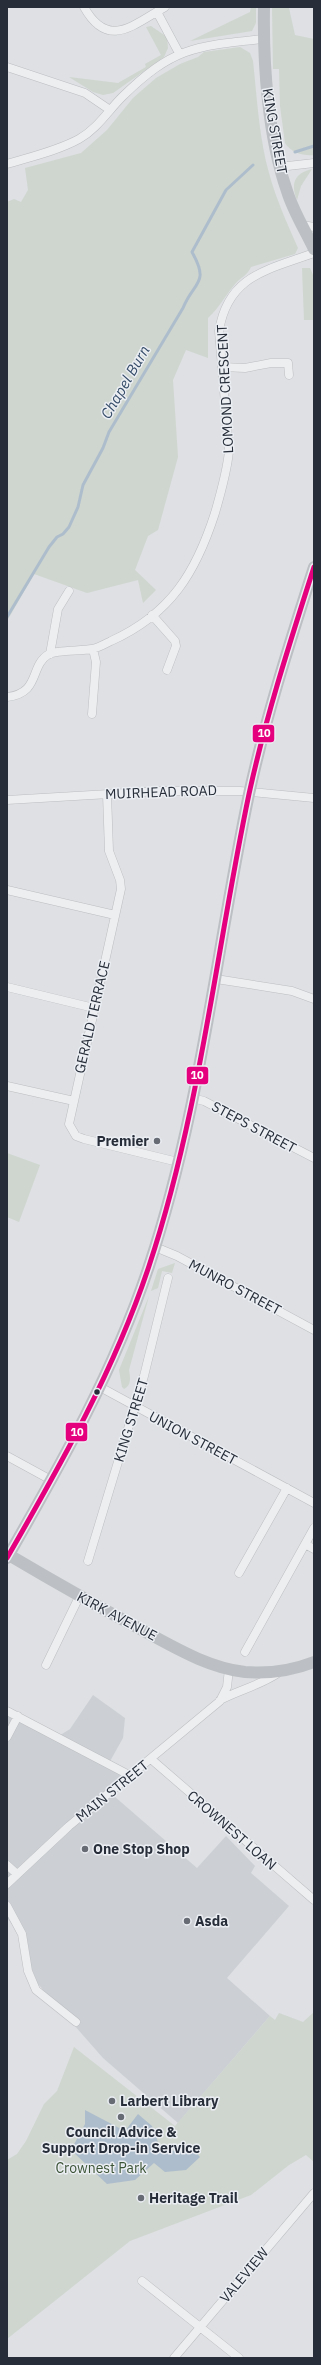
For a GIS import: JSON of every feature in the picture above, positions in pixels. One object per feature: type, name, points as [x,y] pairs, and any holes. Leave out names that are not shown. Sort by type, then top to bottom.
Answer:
[{"type":"main road","name":"KING STREET","points":[[264,7],[263,39],[266,76],[279,167],[287,193],[308,226],[314,249]]},
{"type":"main road","points":[[8,1557],[100,1387],[134,1308],[155,1247],[178,1162],[192,1098],[216,979],[250,792],[276,686],[314,567]]},
{"type":"main road","name":"KIRK AVENUE","points":[[8,1557],[185,1653],[229,1669]]},
{"type":"main road","name":"MAIN STREET","points":[[229,1669],[252,1672],[279,1672],[314,1662]]},
{"type":"street","points":[[84,7],[97,26],[111,32],[119,31],[165,7]]},
{"type":"street","points":[[157,12],[179,53]]},
{"type":"street","points":[[7,164],[79,139],[92,130],[143,77],[179,53],[215,44],[263,39]]},
{"type":"street","points":[[7,67],[85,94],[110,110]]},
{"type":"street","points":[[279,167],[314,163]]},
{"type":"street","name":"LOMOND CRESCENT","points":[[50,654],[93,649],[129,631],[152,616],[181,587],[189,576],[206,539],[222,491],[229,451],[219,331],[222,313],[228,300],[248,280],[314,253]]},
{"type":"street","points":[[222,367],[245,368],[271,363],[288,363],[289,375]]},
{"type":"street","points":[[7,697],[22,694],[32,683],[43,660],[50,654],[58,609],[69,591]]},
{"type":"street","points":[[152,616],[175,642],[176,646],[167,670]]},
{"type":"street","points":[[92,714],[95,703],[96,662],[93,649]]},
{"type":"street","name":"MUIRHEAD ROAD","points":[[7,800],[160,790],[250,792],[314,798]]},
{"type":"street","name":"GERALD TERRACE","points":[[107,794],[109,851],[121,884],[69,1124],[76,1136],[178,1162]]},
{"type":"street","points":[[7,890],[115,915]]},
{"type":"street","points":[[216,979],[292,990],[314,999]]},
{"type":"street","points":[[7,987],[94,1008]]},
{"type":"street","points":[[7,1086],[74,1101]]},
{"type":"street","name":"STEPS STREET","points":[[192,1098],[204,1101],[314,1158]]},
{"type":"street","name":"MUNRO STREET","points":[[155,1247],[177,1256],[314,1330]]},
{"type":"street","name":"KING STREET","points":[[88,1561],[135,1406],[168,1278]]},
{"type":"street","name":"UNION STREET","points":[[100,1387],[314,1503]]},
{"type":"street","points":[[7,1456],[51,1480]]},
{"type":"street","points":[[239,1573],[287,1488]]},
{"type":"street","points":[[245,1652],[314,1528]]},
{"type":"street","points":[[305,1544],[314,1549]]},
{"type":"street","points":[[46,1665],[79,1596]]},
{"type":"street","name":"MAIN STREET","points":[[220,1701],[227,1687],[229,1669]]},
{"type":"street","name":"MAIN STREET","points":[[7,1884],[129,1775],[151,1759],[220,1701],[239,1690],[268,1680],[279,1672]]},
{"type":"street","points":[[7,1711],[94,1755],[129,1775]]},
{"type":"street","points":[[7,1737],[18,1716]]},
{"type":"street","name":"CROWNEST LOAN","points":[[151,1759],[314,1900]]},
{"type":"street","points":[[7,1865],[17,1874]]},
{"type":"street","points":[[7,1906],[22,1934],[28,1971],[36,1990],[76,2022]]},
{"type":"street","name":"VALEVIEW","points":[[174,2358],[314,2193]]},
{"type":"street","points":[[142,2281],[199,2328],[239,2358]]},
{"type":"shaded area","points":[[93,1695],[125,1718],[123,1738],[109,1763],[130,1775],[114,1796],[197,1868],[226,1836],[255,1866],[251,1873],[289,1906],[227,1978],[270,2016],[178,2123],[103,2058],[38,1984],[16,1929],[7,1918],[7,1716],[54,1739],[70,1729]]},
{"type":"green space","points":[[251,7],[256,7],[256,23],[252,31],[190,41],[250,12]]},
{"type":"green space","points":[[272,7],[289,8],[295,35],[314,39],[314,155],[298,153],[285,143],[280,106],[279,69],[273,69]]},
{"type":"green space","points":[[151,26],[167,37],[168,48],[164,57],[113,93],[103,95],[93,92],[69,77],[118,83],[146,67],[145,64],[161,55],[146,27]]},
{"type":"green space","points":[[240,47],[250,53],[253,61],[259,117],[266,159],[278,202],[298,248],[295,254],[251,267],[247,273],[232,287],[208,318],[208,358],[186,350],[173,380],[178,457],[158,530],[148,536],[135,570],[156,590],[143,603],[138,580],[87,593],[34,574],[7,621],[7,202],[14,199],[21,202],[28,190],[25,168],[81,153],[107,130],[133,98],[156,78],[180,64],[198,57],[204,52]]},
{"type":"green space","points":[[312,169],[301,186],[297,200],[294,184],[298,176]]},
{"type":"green space","points":[[302,268],[310,268],[314,277],[314,320],[304,320]]},
{"type":"green space","points":[[7,1153],[40,1165],[19,1222],[7,1217]]},
{"type":"green space","points":[[175,1263],[172,1273],[162,1271],[158,1288],[151,1291],[158,1269]]},
{"type":"green space","points":[[149,1296],[129,1370],[129,1383],[124,1389],[122,1387],[119,1370]]},
{"type":"green space","name":"Crownest Park","points":[[314,2012],[314,2162],[306,2155],[289,2165],[251,2195],[130,2241],[7,2339],[7,2160],[17,2154],[26,2141],[44,2104],[57,2091],[74,2047],[175,2126],[270,2016],[275,2020],[279,2013],[303,2022]]},
{"type":"water","points":[[85,2110],[125,2131],[138,2114],[152,2126],[158,2142],[167,2152],[191,2147],[200,2157],[186,2170],[165,2172],[154,2163],[135,2180],[107,2184],[71,2150],[85,2124]]},
{"type":"waterway","name":"Chapel Burn","points":[[295,152],[314,146]]},
{"type":"waterway","name":"Chapel Burn","points":[[7,617],[49,547],[57,537],[63,534],[69,527],[78,507],[83,485],[103,448],[109,432],[198,282],[200,270],[192,252],[226,190],[253,165]]},
{"type":"transit line","name":"10","points":[[7,1558],[86,1415],[120,1342],[149,1266],[167,1208],[182,1150],[206,1032],[237,853],[249,794],[279,679],[314,567]]},
{"type":"place","name":"Premier","points":[[157,1141]]},
{"type":"place","name":"One Stop Shop","points":[[85,1849]]},
{"type":"place","name":"Asda","points":[[187,1921]]},
{"type":"place","name":"Larbert Library","points":[[112,2101]]},
{"type":"place","name":"Council Advice & Support Drop-in Service","points":[[121,2117]]},
{"type":"place","name":"Heritage Trail","points":[[141,2198]]}]
